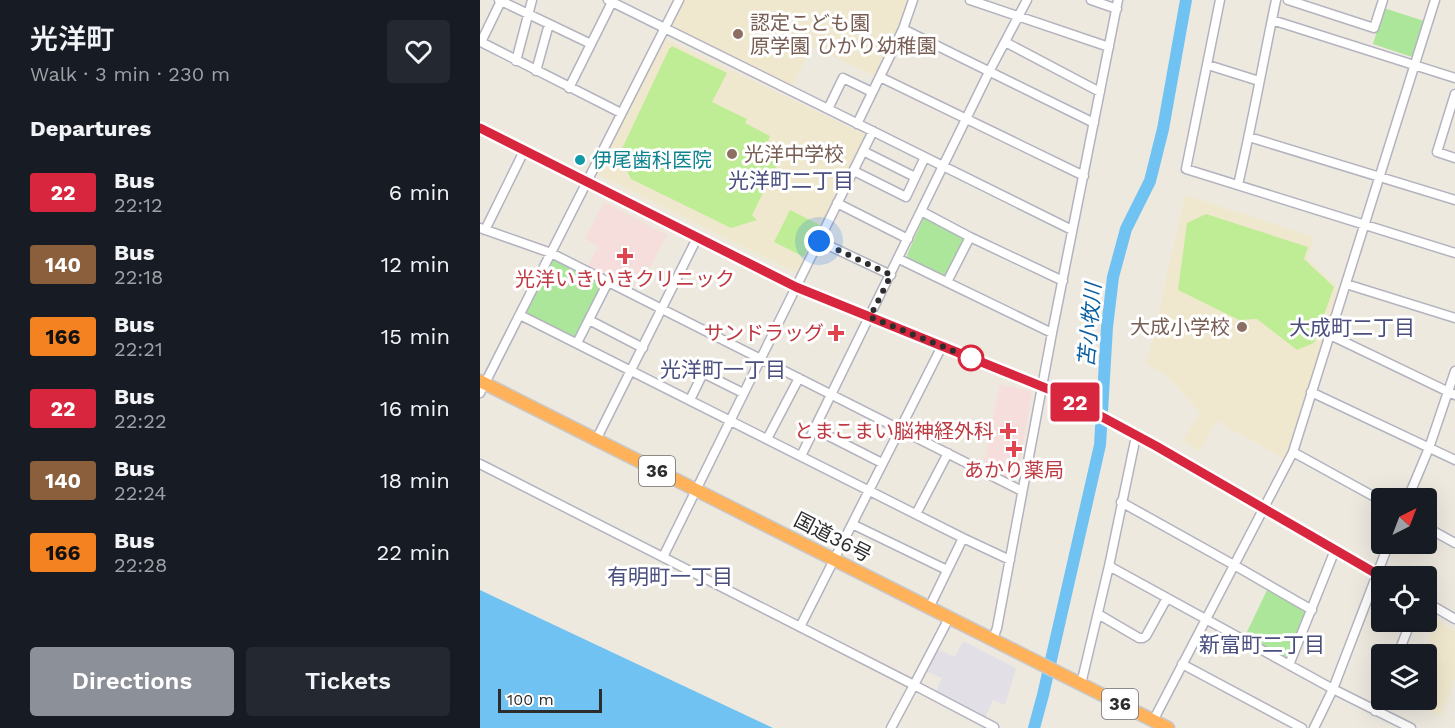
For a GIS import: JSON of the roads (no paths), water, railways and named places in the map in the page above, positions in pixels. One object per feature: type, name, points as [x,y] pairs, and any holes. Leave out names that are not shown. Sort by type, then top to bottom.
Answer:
[{"type":"highway","name":"国道36号","points":[[482,386],[596,440],[1168,728]]},
{"type":"street","points":[[516,61],[532,0]]},
{"type":"street","points":[[482,386],[679,0]]},
{"type":"street","points":[[857,124],[903,29],[913,0]]},
{"type":"street","points":[[970,0],[1109,47]]},
{"type":"street","points":[[801,456],[1027,0]]},
{"type":"street","points":[[993,639],[1118,5],[1090,0]]},
{"type":"street","points":[[1220,0],[1186,169],[1455,253]]},
{"type":"street","points":[[1239,185],[1276,0]]},
{"type":"street","points":[[1288,0],[1374,28],[1383,0]]},
{"type":"street","points":[[1153,721],[1293,452],[1435,2],[1423,0]]},
{"type":"street","points":[[591,44],[500,1],[481,42],[621,113]]},
{"type":"street","points":[[569,88],[610,1],[1072,230]]},
{"type":"street","points":[[1272,20],[1455,78]]},
{"type":"street","points":[[536,71],[549,24]]},
{"type":"street","points":[[903,29],[1094,123]]},
{"type":"street","points":[[1005,42],[1100,92]]},
{"type":"street","points":[[1208,65],[1259,81]]},
{"type":"street","points":[[880,76],[1084,176]]},
{"type":"street","points":[[828,109],[843,78],[872,92]]},
{"type":"street","points":[[1455,94],[1437,152],[1455,158]]},
{"type":"street","points":[[480,128],[796,287],[1071,399],[1371,570]]},
{"type":"street","points":[[663,557],[873,131]]},
{"type":"street","points":[[1250,137],[1455,200]]},
{"type":"street","points":[[524,151],[483,229],[551,254],[1022,491]]},
{"type":"street","points":[[863,151],[915,177]]},
{"type":"street","points":[[854,171],[906,197],[925,157]]},
{"type":"street","points":[[837,203],[908,239]]},
{"type":"street","points":[[921,212],[1063,281]]},
{"type":"street","points":[[947,282],[970,237]]},
{"type":"street","points":[[596,440],[697,238]]},
{"type":"street","points":[[819,241],[891,275]]},
{"type":"street","points":[[899,259],[1052,333]]},
{"type":"street","points":[[577,343],[608,282]]},
{"type":"street","points":[[1346,284],[1455,318]]},
{"type":"street","points":[[520,315],[1010,560]]},
{"type":"street","points":[[589,320],[643,348]]},
{"type":"street","points":[[1330,335],[1452,393]]},
{"type":"street","points":[[800,627],[942,346]]},
{"type":"street","points":[[1412,488],[1452,393],[1455,371]]},
{"type":"street","points":[[690,400],[703,373],[743,393]]},
{"type":"street","points":[[767,439],[799,378]]},
{"type":"street","points":[[1311,392],[1455,460]]},
{"type":"street","points":[[815,429],[882,463]]},
{"type":"street","points":[[1077,682],[1098,614],[1136,436]]},
{"type":"street","points":[[1293,452],[1371,495]]},
{"type":"street","points":[[916,514],[948,453]]},
{"type":"street","points":[[480,464],[994,727]]},
{"type":"street","points":[[1121,502],[1312,610]]},
{"type":"street","points":[[852,524],[947,570]]},
{"type":"street","points":[[1437,533],[1455,543]]},
{"type":"street","points":[[929,608],[963,538]]},
{"type":"street","points":[[1289,665],[1335,550]]},
{"type":"street","points":[[1109,566],[1333,689],[1411,728]]},
{"type":"street","points":[[1314,728],[1333,689],[1371,595]]},
{"type":"street","points":[[1098,614],[1139,638],[1143,638],[1167,598]]},
{"type":"street","points":[[1437,608],[1455,619]]},
{"type":"street","points":[[891,728],[949,618]]},
{"type":"street","points":[[1182,664],[1302,728]]},
{"type":"water","points":[[480,590],[773,728],[480,728]]},
{"type":"waterway","name":"苫小牧川","points":[[1034,728],[1100,445],[1107,327],[1113,277],[1126,229],[1150,181],[1163,129],[1186,0]]},
{"type":"place","name":"認定こども園 原学園 ひかり幼稚園","points":[[738,34]]},
{"type":"place","name":"光洋中学校","points":[[732,154]]},
{"type":"place","name":"伊尾歯科医院","points":[[580,160]]},
{"type":"place","name":"光洋いきいきクリニック","points":[[625,256]]},
{"type":"place","name":"大成小学校","points":[[1242,327]]},
{"type":"place","name":"サンドラッグ","points":[[836,333]]},
{"type":"place","name":"とまこまい脳神経外科","points":[[1008,431]]},
{"type":"place","name":"あかり薬局","points":[[1014,449]]},
{"type":"district","name":"光洋町二丁目","points":[[791,181]]},
{"type":"district","name":"大成町二丁目","points":[[1352,328]]},
{"type":"district","name":"光洋町一丁目","points":[[723,370]]},
{"type":"district","name":"有明町一丁目","points":[[670,577]]},
{"type":"district","name":"新富町二丁目","points":[[1262,645]]}]
